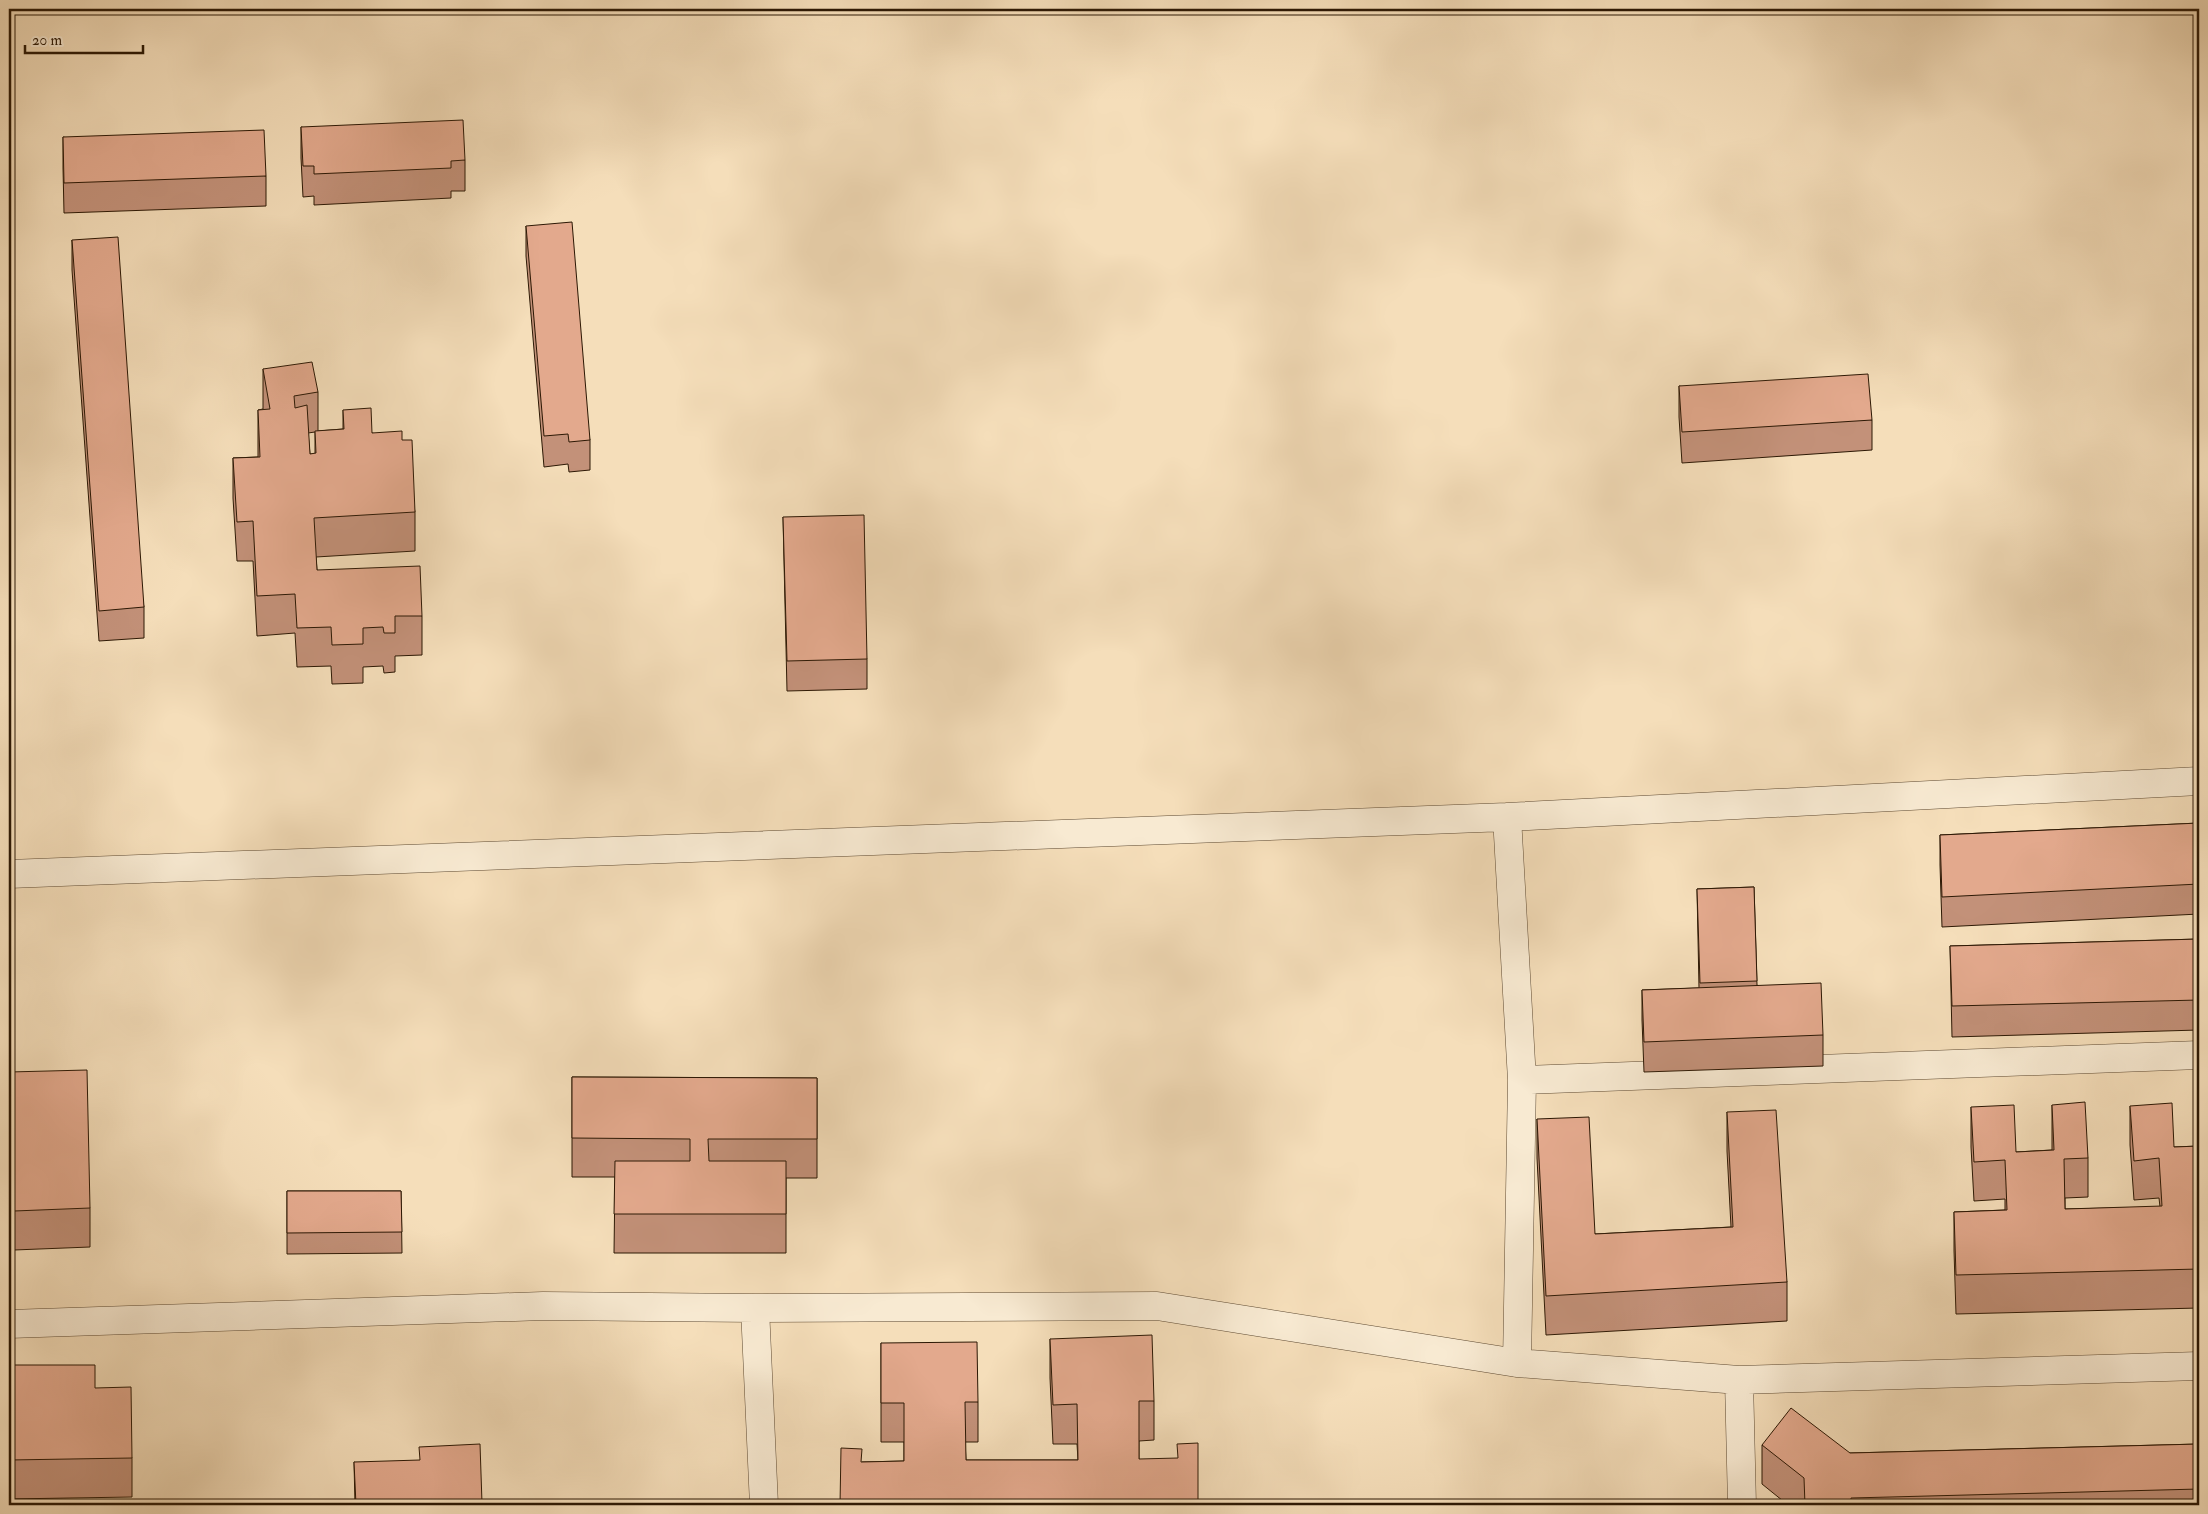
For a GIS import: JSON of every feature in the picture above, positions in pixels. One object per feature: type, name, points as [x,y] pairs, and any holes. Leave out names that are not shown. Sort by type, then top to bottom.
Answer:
[{"type":"street","points":[[9,874],[1507,817],[2199,781]]},
{"type":"street","points":[[1507,817],[1522,1080],[1517,1363]]},
{"type":"street","points":[[1522,1080],[2199,1055]]},
{"type":"street","points":[[9,1324],[543,1306],[755,1308],[1156,1306],[1517,1363],[1739,1380],[2199,1366]]},
{"type":"street","points":[[755,1308],[764,1505]]},
{"type":"street","points":[[1739,1380],[1742,1505]]},
{"type":"building","points":[[463,120],[465,160],[451,161],[451,168],[314,174],[314,166],[303,166],[301,127]]},
{"type":"building","points":[[264,130],[266,176],[64,183],[63,137]]},
{"type":"building","points":[[572,222],[590,440],[569,442],[568,434],[544,436],[526,226]]},
{"type":"building","points":[[118,237],[144,607],[99,611],[72,240]]},
{"type":"building","points":[[312,362],[318,392],[294,396],[295,408],[307,405],[310,454],[316,453],[315,431],[344,429],[343,410],[371,408],[372,433],[402,431],[402,440],[412,440],[415,512],[314,518],[317,570],[420,566],[422,616],[395,616],[395,633],[384,633],[383,627],[363,628],[363,644],[332,645],[331,627],[297,628],[295,594],[257,596],[253,521],[237,522],[233,458],[260,457],[258,410],[270,409],[263,369]]},
{"type":"building","points":[[1868,374],[1872,420],[1682,432],[1679,386]]},
{"type":"building","points":[[864,515],[867,659],[787,661],[783,517]]},
{"type":"building","points":[[2199,823],[2199,884],[1942,897],[1940,835]]},
{"type":"building","points":[[1754,887],[1757,981],[1700,983],[1697,889]]},
{"type":"building","points":[[2199,939],[2199,1000],[1952,1006],[1950,946]]},
{"type":"building","points":[[1821,983],[1823,1035],[1644,1042],[1642,990]]},
{"type":"building","points":[[87,1070],[90,1208],[14,1211],[12,1150],[9,1150],[9,1072]]},
{"type":"building","points":[[572,1077],[817,1078],[817,1139],[708,1139],[709,1161],[786,1161],[786,1214],[614,1214],[615,1161],[690,1161],[690,1139],[572,1138]]},
{"type":"building","points":[[2085,1102],[2088,1158],[2064,1159],[2065,1209],[2162,1206],[2159,1158],[2134,1161],[2130,1106],[2172,1103],[2174,1147],[2199,1146],[2199,1269],[1956,1275],[1954,1212],[2007,1210],[2005,1160],[1974,1162],[1971,1107],[2014,1105],[2016,1152],[2054,1150],[2052,1105]]},
{"type":"building","points":[[1776,1110],[1787,1282],[1546,1296],[1537,1119],[1589,1117],[1595,1234],[1733,1227],[1727,1112]]},
{"type":"building","points":[[287,1191],[401,1191],[402,1232],[287,1233]]},
{"type":"building","points":[[1152,1335],[1154,1401],[1139,1401],[1139,1459],[1178,1458],[1177,1444],[1198,1443],[1198,1505],[840,1505],[841,1448],[862,1449],[861,1462],[904,1461],[904,1403],[881,1403],[881,1343],[977,1342],[978,1402],[965,1402],[966,1460],[1078,1460],[1077,1404],[1053,1405],[1050,1339]]},
{"type":"building","points":[[9,1365],[95,1365],[95,1388],[131,1387],[132,1458],[9,1460]]},
{"type":"building","points":[[1791,1408],[1850,1453],[2199,1444],[2199,1489],[1851,1498],[1851,1505],[1805,1505],[1804,1478],[1762,1445]]},
{"type":"building","points":[[480,1444],[482,1503],[356,1505],[354,1462],[420,1460],[419,1447]]},
{"type":"building","points":[[96,1501],[96,1505],[9,1505]]}]
